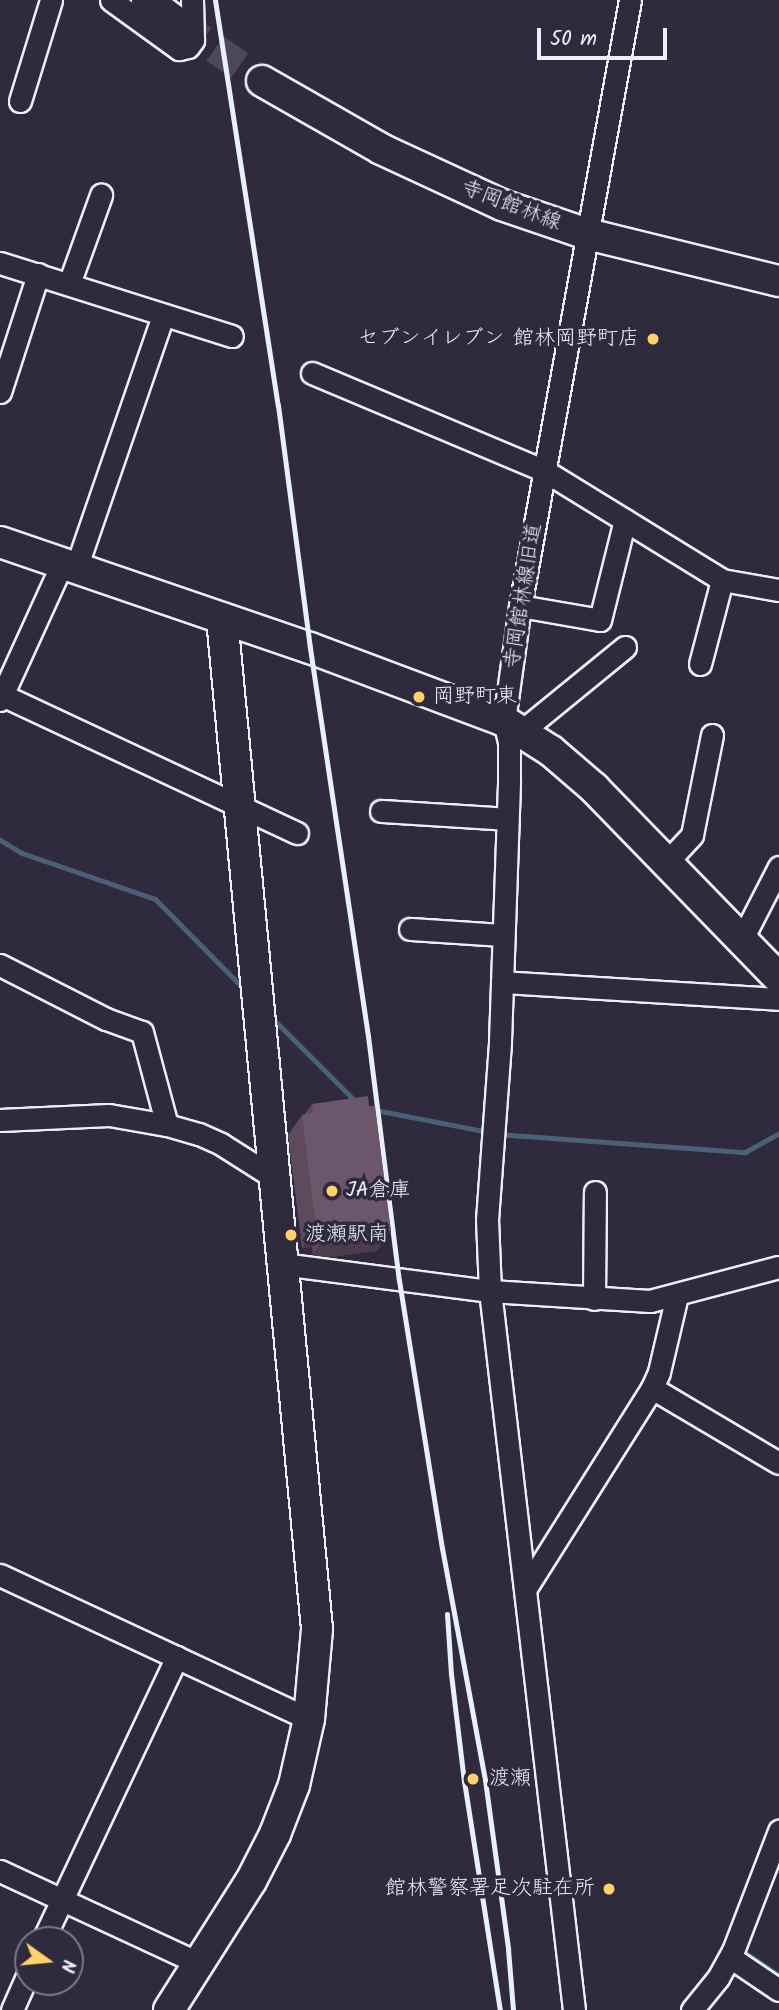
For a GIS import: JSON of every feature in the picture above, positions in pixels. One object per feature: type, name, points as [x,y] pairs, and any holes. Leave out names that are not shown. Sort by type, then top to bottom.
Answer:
[{"type":"street","points":[[20,102],[51,0]]},
{"type":"street","points":[[111,0],[179,49],[187,47],[193,40],[185,12],[147,0]]},
{"type":"street","name":"寺岡館林線旧道","points":[[574,2010],[490,1291],[487,1220],[502,982],[509,742],[513,726],[520,606],[630,0]]},
{"type":"street","name":"寺岡館林線","points":[[262,81],[323,118],[432,175],[502,205],[587,234],[779,281]]},
{"type":"street","points":[[69,284],[101,195]]},
{"type":"street","points":[[0,262],[232,336]]},
{"type":"street","points":[[0,392],[38,274]]},
{"type":"street","points":[[163,316],[69,566],[1,696],[239,809],[298,833]]},
{"type":"street","points":[[312,373],[545,471],[722,580],[779,590]]},
{"type":"street","points":[[520,606],[600,620],[625,520]]},
{"type":"street","points":[[0,542],[401,680],[513,726],[594,788],[779,978]]},
{"type":"street","points":[[700,664],[722,580]]},
{"type":"street","points":[[169,2010],[251,1881],[275,1834],[293,1784],[309,1719],[317,1629],[222,618]]},
{"type":"street","points":[[513,726],[625,647]]},
{"type":"street","points":[[667,862],[692,835],[712,735]]},
{"type":"street","points":[[381,811],[507,819]]},
{"type":"street","points":[[742,939],[779,867]]},
{"type":"street","points":[[410,929],[503,936]]},
{"type":"street","points":[[0,965],[106,1019],[142,1031],[167,1125]]},
{"type":"street","points":[[502,982],[779,999]]},
{"type":"street","points":[[0,1120],[108,1115],[167,1125],[199,1134],[221,1144],[273,1177]]},
{"type":"street","points":[[594,1300],[595,1192]]},
{"type":"street","points":[[282,1264],[490,1291],[594,1300],[650,1301],[779,1267]]},
{"type":"street","points":[[526,1588],[652,1388],[659,1372],[677,1295]]},
{"type":"street","points":[[652,1388],[779,1463]]},
{"type":"street","points":[[0,1575],[309,1719]]},
{"type":"street","points":[[49,1926],[177,1657]]},
{"type":"street","points":[[692,2010],[730,1957],[779,1831]]},
{"type":"street","points":[[0,1871],[198,1963]]},
{"type":"street","points":[[730,1957],[779,1990]]},
{"type":"building","name":"JA倉庫","points":[[368,1096],[369,1106],[375,1106],[391,1231],[344,1237],[326,1235],[326,1227],[316,1228],[302,1115],[313,1113],[312,1104]]},
{"type":"waterway","points":[[0,840],[22,853],[155,899],[245,990]]},
{"type":"waterway","points":[[271,1017],[356,1102]]},
{"type":"waterway","points":[[370,1109],[488,1132]]},
{"type":"waterway","points":[[497,1134],[745,1152],[779,1133]]},
{"type":"waterway","points":[[742,1958],[746,1953],[779,1975]]},
{"type":"tunnel","points":[[178,23],[262,81]]},
{"type":"railway","points":[[215,0],[278,405],[310,648],[368,1036],[399,1280],[442,1548],[485,1780],[508,1949],[513,2010]]},
{"type":"railway","points":[[447,1614],[464,1781],[500,2010]]},
{"type":"place","name":"セブンイレブン 館林岡野町店","points":[[653,339]]},
{"type":"place","name":"岡野町東","points":[[419,697]]},
{"type":"place","name":"JA倉庫","points":[[332,1191]]},
{"type":"place","name":"渡瀬駅南","points":[[291,1235]]},
{"type":"place","name":"渡瀬","points":[[473,1779]]},
{"type":"place","name":"館林警察署足次駐在所","points":[[609,1889]]}]
